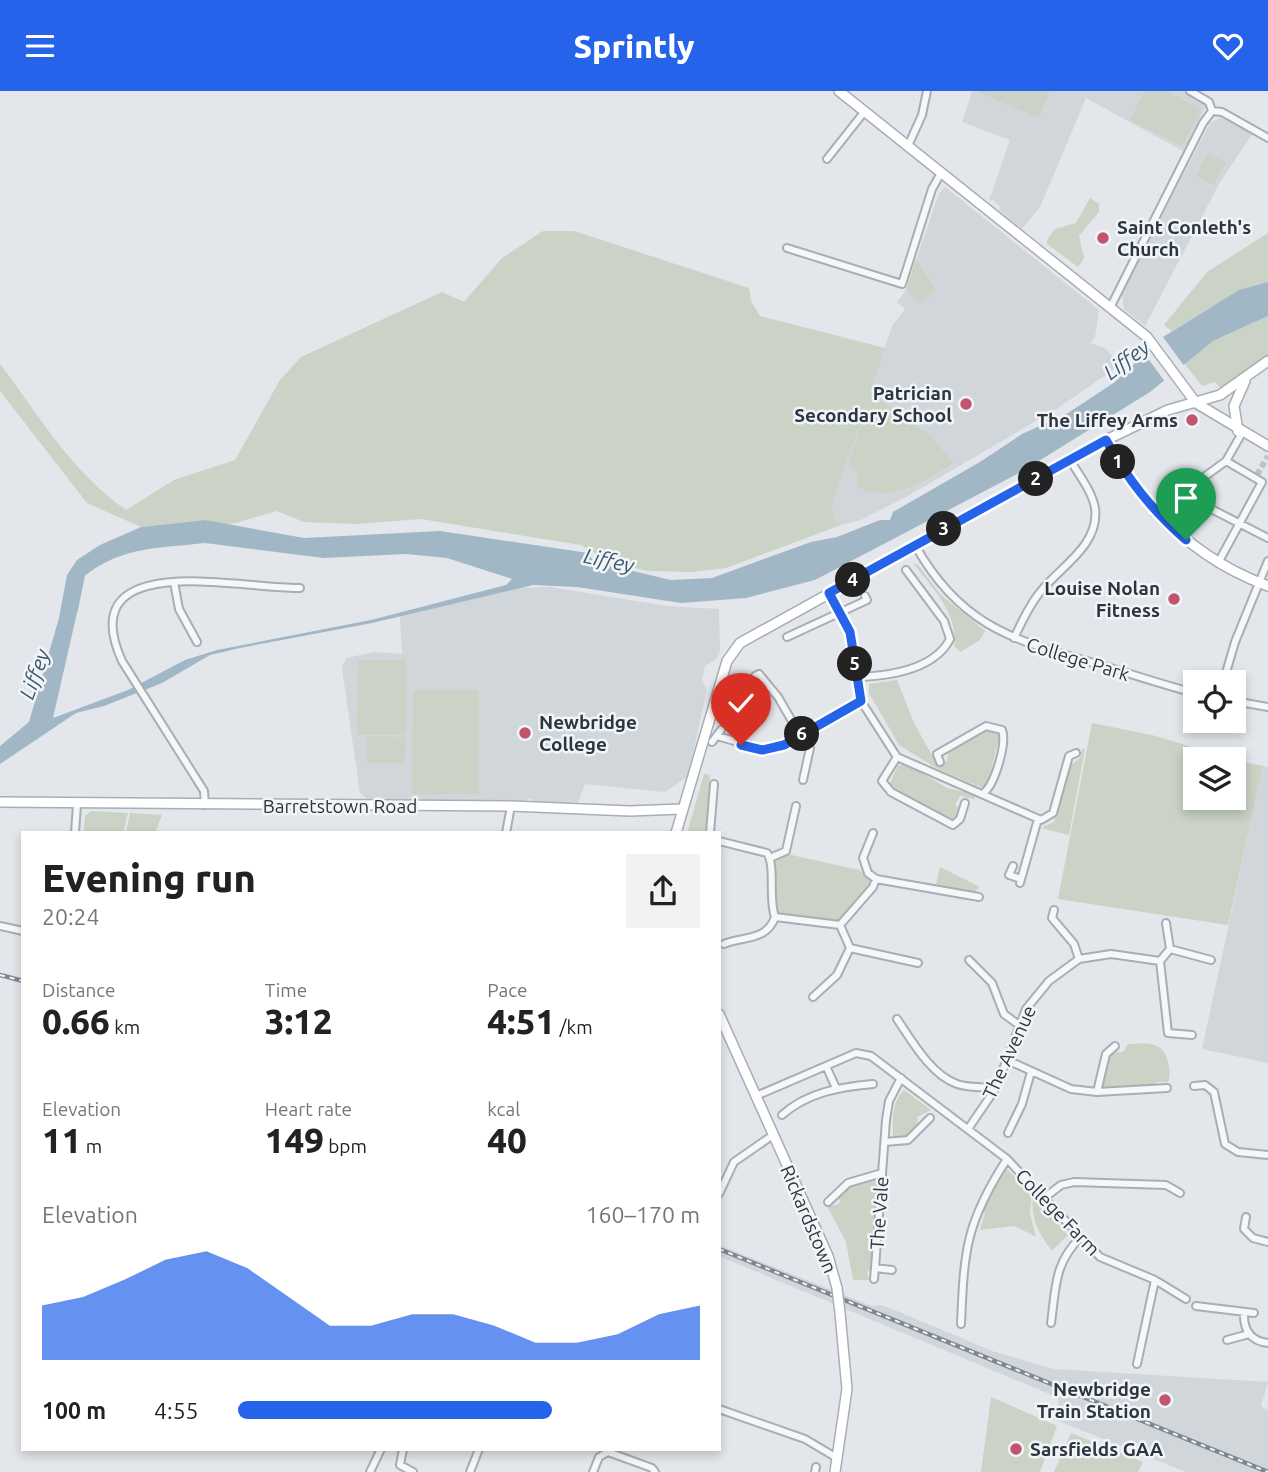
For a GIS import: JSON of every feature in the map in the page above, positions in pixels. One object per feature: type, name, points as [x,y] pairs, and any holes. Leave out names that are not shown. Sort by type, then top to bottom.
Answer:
[{"type":"street","points":[[908,146],[922,115],[927,91]]},
{"type":"street","points":[[1190,91],[1209,102],[1212,111]]},
{"type":"street","points":[[843,92],[1147,337],[1196,403],[1240,432],[1268,446]]},
{"type":"street","points":[[827,159],[865,111]]},
{"type":"street","points":[[1212,111],[1222,112],[1268,138]]},
{"type":"street","points":[[1110,307],[1203,123],[1212,111]]},
{"type":"street","points":[[787,249],[902,284],[932,189],[941,173]]},
{"type":"street","points":[[676,831],[727,661],[740,643],[1106,440],[1139,423],[1220,395],[1268,361]]},
{"type":"street","points":[[1155,513],[1226,461],[1240,432],[1234,406],[1246,379]]},
{"type":"street","points":[[1106,440],[1124,474],[1155,513],[1218,563],[1268,586]]},
{"type":"street","points":[[1014,638],[1041,591],[1080,552],[1087,540],[1095,514],[1094,505],[1070,460]]},
{"type":"street","points":[[1218,563],[1262,482],[1226,461]]},
{"type":"street","points":[[1182,493],[1268,538]]},
{"type":"street","name":"College Park","points":[[915,545],[929,571],[951,595],[995,629],[1036,648],[1183,690]]},
{"type":"street","points":[[1227,670],[1235,642],[1268,561]]},
{"type":"street","points":[[857,677],[885,677],[901,672],[936,656],[947,645],[950,631],[918,579],[906,570]]},
{"type":"street","points":[[205,805],[204,791],[113,642],[112,622],[117,606],[127,594],[141,587],[174,582],[197,580],[300,588]]},
{"type":"street","points":[[174,582],[179,609],[197,642]]},
{"type":"street","points":[[829,593],[850,632],[861,701],[897,757],[1038,819],[1046,819],[1053,813],[1069,756],[1076,753]]},
{"type":"street","points":[[791,633],[842,613],[867,600],[865,596]]},
{"type":"street","points":[[755,676],[759,674],[769,684],[802,734],[809,740],[804,758],[803,780]]},
{"type":"street","points":[[717,736],[762,750],[784,745],[861,701]]},
{"type":"street","points":[[1246,703],[1268,707]]},
{"type":"street","points":[[940,762],[937,754],[986,726],[1002,730],[1003,741],[990,787],[984,793]]},
{"type":"street","points":[[897,757],[882,781],[891,792],[953,825],[960,819],[965,803]]},
{"type":"street","points":[[710,831],[714,784]]},
{"type":"street","name":"Barretstown Road","points":[[0,802],[511,806],[630,811],[681,809]]},
{"type":"street","points":[[75,831],[77,804]]},
{"type":"street","points":[[506,831],[511,806]]},
{"type":"street","points":[[770,858],[786,851],[796,806]]},
{"type":"street","points":[[1013,866],[1008,878],[1021,881],[1038,819]]},
{"type":"street","points":[[873,833],[863,858],[868,873],[876,879],[979,897]]},
{"type":"street","points":[[721,841],[760,850],[770,858]]},
{"type":"street","points":[[724,944],[757,936],[768,930],[775,916],[770,890],[770,858]]},
{"type":"street","points":[[840,925],[873,887],[876,879]]},
{"type":"street","points":[[1054,910],[1052,918],[1074,944],[1079,959]]},
{"type":"street","points":[[775,916],[840,925]]},
{"type":"street","points":[[1166,923],[1170,949],[1160,961],[1168,1033],[1192,1035]]},
{"type":"street","points":[[813,997],[837,975],[850,949],[840,925]]},
{"type":"street","points":[[0,926],[21,931]]},
{"type":"street","points":[[850,949],[918,963]]},
{"type":"street","points":[[1170,949],[1211,960]]},
{"type":"street","name":"The Avenue","points":[[968,1129],[996,1088],[1019,1025],[1032,1000],[1049,981],[1079,959],[1111,954],[1160,961]]},
{"type":"street","points":[[970,960],[992,983],[1004,1014],[1019,1025]]},
{"type":"street","name":"Rickardstown","points":[[721,1018],[828,1256],[837,1289],[847,1389],[835,1472]]},
{"type":"street","points":[[897,1020],[915,1046],[945,1078],[958,1084],[996,1088]]},
{"type":"street","points":[[1097,1092],[1105,1054],[1115,1046]]},
{"type":"street","name":"College Farm","points":[[756,1095],[856,1053],[871,1056],[1007,1159],[1100,1257],[1155,1280],[1186,1299]]},
{"type":"street","points":[[1007,1060],[1071,1089],[1097,1092],[1167,1088]]},
{"type":"street","points":[[826,1066],[836,1088]]},
{"type":"street","points":[[1008,1133],[1022,1104],[1031,1072]]},
{"type":"street","name":"The Vale","points":[[892,1270],[875,1268],[890,1101],[901,1078]]},
{"type":"street","points":[[782,1115],[793,1106],[836,1088],[873,1084]]},
{"type":"street","points":[[1194,1086],[1205,1085],[1214,1092],[1225,1144],[1230,1149],[1268,1155]]},
{"type":"street","points":[[885,1142],[908,1140],[930,1118]]},
{"type":"street","points":[[721,1190],[734,1162],[773,1135]]},
{"type":"street","name":"College Farm","points":[[961,1324],[967,1242],[977,1211],[1007,1159]]},
{"type":"street","points":[[828,1202],[848,1183],[883,1173]]},
{"type":"street","points":[[1044,1198],[1061,1185],[1074,1182],[1167,1185],[1181,1193]]},
{"type":"street","points":[[1246,1217],[1244,1229],[1252,1238],[1268,1242]]},
{"type":"street","points":[[1051,1323],[1060,1265],[1065,1252],[1081,1237]]},
{"type":"street","points":[[874,1279],[875,1268]]},
{"type":"street","points":[[1137,1364],[1136,1357],[1155,1280]]},
{"type":"street","points":[[1196,1306],[1254,1313]]},
{"type":"street","points":[[1244,1312],[1244,1323],[1249,1334],[1268,1343]]},
{"type":"street","points":[[1227,1340],[1249,1334]]},
{"type":"street","points":[[721,1410],[805,1439],[837,1458]]},
{"type":"street","points":[[370,1472],[380,1451]]},
{"type":"street","points":[[403,1451],[400,1465],[413,1472]]},
{"type":"street","points":[[470,1472],[478,1451]]},
{"type":"street","points":[[628,1459],[631,1451]]},
{"type":"street","points":[[593,1472],[602,1454],[608,1452],[655,1472]]},
{"type":"shaded area","points":[[1183,91],[1207,104],[1183,151],[1086,98],[1040,207],[1022,229],[999,210],[1000,206],[993,200],[989,201],[1010,140],[962,122],[972,92]]},
{"type":"shaded area","points":[[1221,117],[1252,134],[1219,184],[1145,326],[1124,309],[1122,294],[1210,123]]},
{"type":"shaded area","points":[[945,187],[1099,310],[1095,337],[1090,343],[1105,348],[1120,365],[1058,408],[906,497],[861,520],[841,525],[834,518],[832,506],[892,326],[905,309],[897,302],[906,290],[939,193]]},
{"type":"shaded area","name":"Newbridge College","points":[[550,587],[667,606],[719,609],[720,651],[715,660],[705,666],[702,680],[707,690],[688,776],[665,792],[585,784],[578,802],[538,804],[530,798],[521,804],[376,800],[367,799],[360,793],[342,668],[346,658],[375,652],[402,654],[400,616],[519,588]]},
{"type":"shaded area","points":[[1263,766],[1268,767],[1268,1063],[1202,1049]]},
{"type":"shaded area","points":[[721,1246],[872,1306],[881,1305],[897,1311],[992,1351],[1054,1369],[1268,1382],[1261,1406],[1268,1410],[1268,1472],[1186,1472],[1053,1419],[1059,1400],[721,1257]]},
{"type":"green space","points":[[977,91],[1050,91],[1038,118]]},
{"type":"green space","points":[[1145,91],[1166,91],[1201,109],[1182,146],[1130,120]]},
{"type":"green space","points":[[1208,153],[1226,163],[1214,185],[1196,176]]},
{"type":"green space","points":[[1090,198],[1099,204],[1099,212],[1079,236],[1084,258],[1078,267],[1047,244],[1047,240],[1055,229],[1076,223]]},
{"type":"green space","points":[[543,231],[574,231],[749,288],[751,301],[760,316],[885,348],[870,393],[931,436],[953,463],[920,483],[894,492],[869,491],[857,486],[857,470],[849,465],[864,411],[832,506],[834,518],[841,525],[726,568],[692,572],[648,571],[610,562],[581,545],[421,519],[356,524],[304,522],[277,511],[228,525],[205,520],[141,527],[87,503],[0,391],[0,364],[72,460],[126,510],[174,480],[235,460],[280,380],[301,357],[442,292],[464,302],[501,259]]},
{"type":"green space","points":[[1268,233],[1268,282],[1237,292],[1172,331],[1164,325],[1207,272]]},
{"type":"green space","points":[[916,259],[936,291],[919,302],[906,290]]},
{"type":"green space","points":[[1268,316],[1268,356],[1221,388],[1215,382],[1202,386],[1184,363],[1213,341]]},
{"type":"green space","points":[[913,563],[918,565],[941,595],[985,631],[980,640],[960,652],[954,646],[952,622],[948,612]]},
{"type":"green space","points":[[358,660],[406,660],[406,735],[357,735]]},
{"type":"green space","points":[[897,680],[914,723],[938,766],[947,761],[949,750],[987,729],[1000,734],[988,783],[982,788],[938,769],[899,745],[869,693],[869,684]]},
{"type":"green space","points":[[413,690],[479,690],[478,794],[412,794]]},
{"type":"green space","points":[[1092,723],[1156,736],[1192,747],[1183,747],[1183,810],[1246,810],[1246,762],[1263,766],[1228,925],[1058,899]]},
{"type":"green space","points":[[367,736],[406,737],[405,763],[367,763]]},
{"type":"green space","points":[[1082,749],[1085,749],[1069,835],[1041,828],[1054,822],[1070,766],[1080,758]]},
{"type":"green space","points":[[906,764],[947,788],[977,795],[974,799],[960,796],[955,805],[961,810],[957,819],[946,820],[889,785],[898,766]]},
{"type":"green space","points":[[704,774],[710,775],[706,831],[688,831]]},
{"type":"green space","points":[[91,811],[128,813],[124,831],[84,831],[85,816]]},
{"type":"green space","points":[[130,813],[162,815],[156,831],[126,831]]},
{"type":"green space","points":[[787,854],[859,870],[873,882],[838,921],[779,914],[776,911],[772,862]]},
{"type":"green space","points":[[940,867],[980,887],[972,893],[936,885]]},
{"type":"green space","points":[[1128,1044],[1151,1044],[1161,1049],[1168,1062],[1168,1082],[1156,1082],[1153,1086],[1102,1087],[1107,1057],[1111,1053],[1123,1052]]},
{"type":"green space","points":[[904,1090],[931,1110],[917,1117],[918,1129],[900,1139],[893,1137],[893,1118],[897,1100]]},
{"type":"green space","points":[[1006,1168],[1032,1194],[1030,1213],[1036,1237],[1015,1226],[980,1230],[985,1213],[979,1210]]},
{"type":"green space","points":[[874,1178],[878,1184],[871,1270],[867,1272],[869,1280],[853,1280],[846,1242],[827,1206],[837,1205],[841,1201],[836,1197],[848,1185]]},
{"type":"green space","points":[[1033,1196],[1068,1235],[1052,1251],[1036,1225]]},
{"type":"green space","name":"Sarsfields GAA","points":[[991,1397],[1057,1426],[1040,1472],[981,1472]]},
{"type":"green space","points":[[1071,1433],[1143,1462],[1138,1472],[1054,1472]]},
{"type":"water","points":[[1268,282],[1268,316],[1213,341],[1150,392],[1021,472],[815,580],[746,598],[681,603],[577,587],[533,585],[372,623],[240,648],[210,655],[162,683],[104,706],[76,713],[0,764],[0,746],[29,722],[59,618],[67,575],[77,560],[100,545],[141,527],[205,520],[304,538],[440,531],[588,553],[594,562],[671,580],[712,578],[811,542],[837,537],[880,520],[890,520],[893,512],[980,462],[1022,434],[1068,413],[1115,382],[1163,337],[1239,290]],"holes":[[[205,543],[324,558],[406,554],[447,558],[512,579],[506,585],[371,620],[217,650],[185,660],[128,690],[53,718],[79,604],[75,584],[106,562],[136,552]]]},
{"type":"pier","points":[[1165,331],[1163,337],[1185,367],[1166,383],[1143,352]]},
{"type":"waterway","name":"Liffey","points":[[72,609],[80,570],[85,568]]},
{"type":"tunnel","points":[[1257,475],[1268,456]]},
{"type":"railway","points":[[0,975],[21,980]]},
{"type":"railway","points":[[721,1250],[1268,1472]]},
{"type":"place","name":"Saint Conleth's Church","points":[[1103,238]]},
{"type":"place","name":"Patrician Secondary School","points":[[966,404]]},
{"type":"place","name":"The Liffey Arms","points":[[1192,420]]},
{"type":"place","name":"Louise Nolan Fitness","points":[[1174,599]]},
{"type":"place","name":"Newbridge College","points":[[525,733]]},
{"type":"place","name":"Newbridge Train Station","points":[[1165,1400]]},
{"type":"place","name":"Sarsfields GAA","points":[[1016,1449]]},
{"type":"route","points":[[741,745],[762,750],[784,745],[861,701],[850,632],[829,593],[1106,440],[1130,482],[1155,513],[1186,540]]}]
